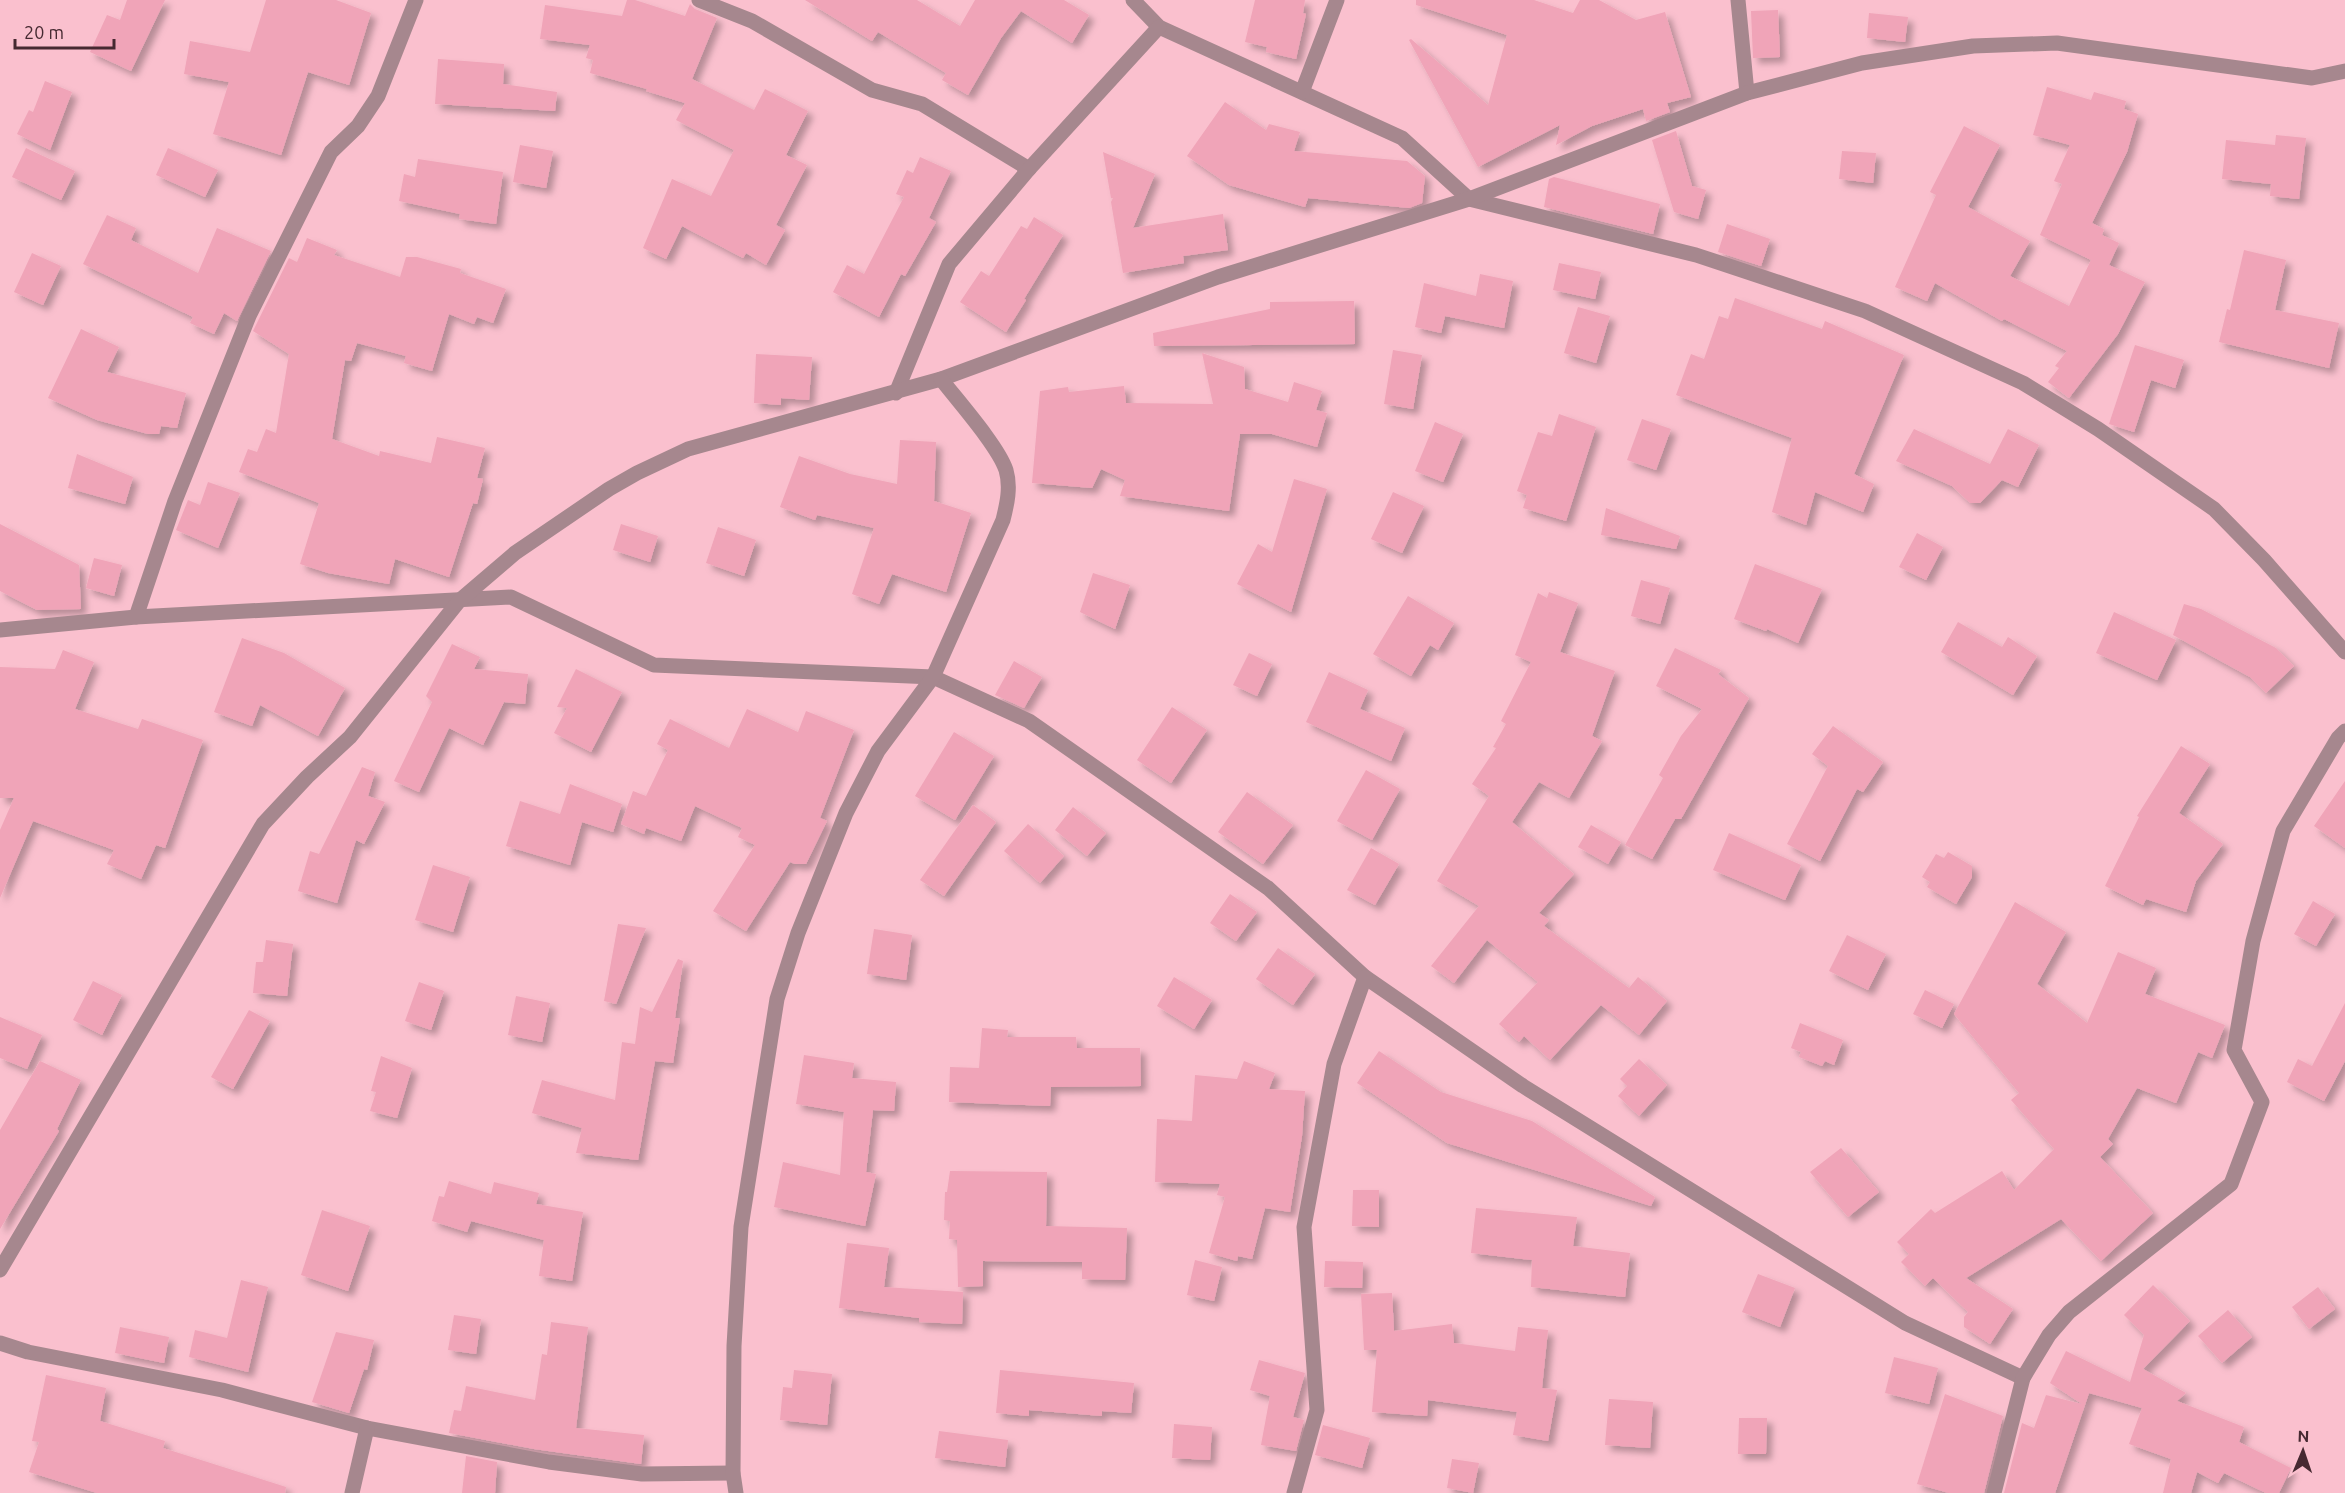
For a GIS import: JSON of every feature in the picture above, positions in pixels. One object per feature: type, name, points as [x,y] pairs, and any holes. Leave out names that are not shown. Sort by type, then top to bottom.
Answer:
[{"type":"street","points":[[699,0],[752,21],[872,90],[922,104],[1029,169]]},
{"type":"street","points":[[1133,0],[1159,27],[1402,138],[1469,199],[1696,255],[1764,277],[1865,311],[2023,383],[2098,429],[2214,509],[2265,560],[2345,652]]},
{"type":"street","points":[[1302,92],[1336,0]]},
{"type":"street","points":[[1738,0],[1747,93]]},
{"type":"street","points":[[136,617],[176,501],[249,316],[331,152],[358,126],[378,96],[410,2]]},
{"type":"street","points":[[896,393],[950,264],[1029,169],[1159,27]]},
{"type":"street","points":[[0,1270],[263,824],[307,777],[350,737],[459,601],[515,553],[609,489],[637,473],[688,449],[941,379],[1218,277],[1469,199],[1747,93],[1862,63],[1985,45],[2056,43],[2312,78],[2345,71]]},
{"type":"street","points":[[736,1493],[733,1473],[734,1347],[741,1227],[777,999],[798,933],[846,813],[878,751],[933,677],[1004,520],[1009,496],[1006,470],[994,449],[941,379]]},
{"type":"street","points":[[0,630],[136,617],[511,597],[654,665],[933,677],[1029,721],[1268,888],[1365,977],[1523,1086],[1905,1323],[2023,1378]]},
{"type":"street","points":[[1994,1493],[2023,1378],[2049,1335],[2069,1312],[2231,1184],[2262,1102],[2234,1050],[2253,941],[2283,831],[2338,738],[2345,731]]},
{"type":"street","points":[[1294,1493],[1317,1410],[1304,1227],[1334,1064],[1365,977]]},
{"type":"street","points":[[0,1343],[28,1352],[222,1390],[368,1428],[549,1462],[631,1473],[733,1473]]},
{"type":"street","points":[[352,1493],[368,1428]]},
{"type":"building","points":[[127,0],[165,0],[131,71],[90,52],[107,15],[120,20]]},
{"type":"building","points":[[266,0],[336,0],[371,13],[349,85],[308,72],[281,155],[213,134],[229,82],[184,74],[190,41],[250,52]]},
{"type":"building","points":[[627,0],[635,0],[685,16],[690,4],[695,9],[717,18],[692,79],[754,110],[765,89],[808,111],[786,155],[807,165],[776,225],[785,230],[766,265],[746,253],[743,258],[682,226],[666,259],[643,248],[672,179],[711,196],[734,150],[676,120],[685,103],[646,91],[647,89],[590,73],[593,60],[586,58],[590,45],[540,39],[545,5],[622,16]]},
{"type":"building","points":[[805,0],[917,0],[960,26],[975,0],[1064,0],[1089,15],[1072,43],[1021,11],[1001,38],[968,95],[942,80],[946,73],[878,32],[872,41]]},
{"type":"building","points":[[1255,0],[1305,0],[1303,13],[1306,14],[1296,59],[1266,52],[1267,47],[1245,42]]},
{"type":"building","points":[[1416,0],[1534,0],[1573,13],[1580,0],[1599,0],[1636,20],[1665,12],[1691,97],[1667,103],[1670,112],[1646,121],[1643,109],[1592,126],[1556,145],[1560,125],[1478,167],[1409,40],[1411,39],[1488,105],[1507,35],[1416,5]]},
{"type":"building","points":[[1778,10],[1780,57],[1753,58],[1751,11]]},
{"type":"building","points":[[1869,13],[1908,17],[1905,42],[1867,38]]},
{"type":"building","points":[[438,59],[504,64],[503,84],[557,92],[555,111],[435,104]]},
{"type":"building","points":[[45,81],[72,92],[50,150],[17,134],[29,110],[33,112]]},
{"type":"building","points":[[2047,87],[2091,100],[2094,92],[2126,101],[2124,109],[2138,114],[2127,152],[2092,223],[2104,229],[2102,235],[2119,243],[2109,265],[2145,282],[2118,334],[2069,398],[2048,382],[2059,368],[2055,366],[2067,351],[2004,319],[2002,321],[1935,283],[1927,301],[1895,287],[1936,195],[1930,192],[1964,126],[2000,145],[1968,207],[2030,241],[2010,276],[2069,306],[2091,260],[2040,235],[2062,184],[2054,181],[2070,145],[2033,135]]},
{"type":"building","points":[[1225,102],[1266,130],[1269,124],[1300,132],[1294,151],[1407,161],[1425,176],[1422,203],[1409,208],[1308,198],[1305,207],[1229,185],[1187,156]]},
{"type":"building","points":[[1676,131],[1692,186],[1706,190],[1698,219],[1674,212],[1652,140]]},
{"type":"building","points":[[2276,135],[2306,138],[2299,199],[2270,196],[2271,184],[2222,179],[2226,140],[2275,145]]},
{"type":"building","points":[[520,145],[553,151],[546,188],[513,182]]},
{"type":"building","points":[[26,148],[75,171],[61,200],[12,177]]},
{"type":"building","points":[[168,148],[218,170],[205,197],[156,175]]},
{"type":"building","points":[[1842,151],[1876,153],[1873,183],[1839,179]]},
{"type":"building","points":[[1103,152],[1155,174],[1133,228],[1223,214],[1228,250],[1183,256],[1184,263],[1123,273],[1111,202],[1113,198],[1111,198]]},
{"type":"building","points":[[920,157],[951,171],[929,218],[936,222],[905,276],[901,274],[879,317],[833,292],[847,265],[864,274],[904,197],[896,194],[907,170],[913,173]]},
{"type":"building","points":[[418,159],[503,172],[496,224],[459,219],[460,214],[399,201],[404,174],[415,177]]},
{"type":"building","points":[[1554,177],[1660,204],[1653,234],[1544,207],[1549,179]]},
{"type":"building","points":[[107,215],[136,228],[131,240],[198,273],[217,228],[271,251],[237,321],[224,313],[214,334],[190,323],[193,317],[83,264]]},
{"type":"building","points":[[1034,217],[1063,235],[1006,332],[960,302],[981,271],[989,276],[1021,226],[1027,229]]},
{"type":"building","points":[[1727,224],[1770,239],[1761,266],[1718,252]]},
{"type":"building","points":[[307,238],[337,250],[334,255],[400,277],[406,257],[417,257],[461,269],[460,273],[506,289],[493,323],[477,317],[474,324],[449,314],[432,371],[404,363],[406,356],[357,343],[351,361],[345,360],[332,439],[379,456],[380,451],[431,463],[437,437],[485,448],[477,478],[483,479],[477,504],[473,503],[449,577],[395,559],[389,584],[328,573],[300,564],[319,503],[239,472],[248,449],[257,452],[266,429],[276,433],[289,354],[253,331],[289,258],[297,262]]},
{"type":"building","points":[[2244,250],[2286,260],[2275,310],[2339,323],[2329,368],[2219,342],[2227,309],[2230,310]]},
{"type":"building","points":[[32,253],[61,266],[43,305],[14,292]]},
{"type":"building","points":[[1559,263],[1601,272],[1595,299],[1553,290]]},
{"type":"building","points":[[1480,274],[1513,281],[1504,328],[1445,316],[1441,333],[1415,327],[1424,283],[1476,296]]},
{"type":"building","points":[[1735,298],[1822,329],[1825,321],[1904,355],[1854,474],[1874,484],[1863,512],[1815,492],[1806,525],[1772,512],[1792,438],[1676,395],[1691,354],[1704,359],[1719,316],[1728,319]]},
{"type":"building","points":[[1354,301],[1355,344],[1154,346],[1153,333],[1270,309],[1270,302]]},
{"type":"building","points":[[1578,307],[1610,316],[1596,363],[1564,353]]},
{"type":"building","points":[[81,329],[119,347],[107,372],[186,393],[177,428],[161,426],[159,434],[148,434],[97,420],[48,398]]},
{"type":"building","points":[[2135,345],[2184,360],[2175,388],[2151,380],[2134,432],[2109,424]]},
{"type":"building","points":[[1393,350],[1422,355],[1413,409],[1384,404]]},
{"type":"building","points":[[1202,353],[1244,367],[1245,389],[1288,402],[1294,382],[1322,391],[1316,410],[1327,413],[1317,447],[1272,434],[1240,434],[1229,511],[1120,496],[1125,480],[1101,469],[1092,488],[1032,483],[1040,391],[1068,387],[1069,392],[1124,386],[1126,403],[1213,404]]},
{"type":"building","points":[[756,354],[812,357],[809,400],[781,398],[781,405],[754,403]]},
{"type":"building","points":[[1559,414],[1596,427],[1566,521],[1523,508],[1527,495],[1517,491],[1538,432],[1552,436]]},
{"type":"building","points":[[1642,419],[1671,429],[1656,470],[1627,460]]},
{"type":"building","points":[[1435,422],[1463,434],[1443,482],[1415,471]]},
{"type":"building","points":[[1914,429],[1990,464],[2008,429],[2039,445],[2018,487],[2002,480],[1980,503],[1970,503],[1952,486],[1896,461]]},
{"type":"building","points":[[900,440],[936,442],[934,501],[971,513],[946,592],[892,574],[879,604],[852,594],[874,528],[817,515],[815,520],[780,507],[799,456],[850,474],[897,484]]},
{"type":"building","points":[[77,454],[133,477],[125,504],[68,488]]},
{"type":"building","points":[[1294,479],[1327,489],[1291,612],[1237,584],[1258,544],[1272,552]]},
{"type":"building","points":[[208,482],[240,493],[218,548],[176,530],[188,500],[200,505]]},
{"type":"building","points":[[1393,492],[1424,506],[1402,553],[1371,539]]},
{"type":"building","points":[[1606,508],[1680,536],[1676,549],[1601,535]]},
{"type":"building","points":[[0,524],[79,565],[81,609],[37,610],[0,591]]},
{"type":"building","points":[[621,524],[658,536],[650,562],[613,550]]},
{"type":"building","points":[[718,527],[756,540],[744,576],[706,563]]},
{"type":"building","points":[[1917,533],[1943,547],[1926,580],[1899,567]]},
{"type":"building","points":[[94,558],[122,565],[114,596],[86,588]]},
{"type":"building","points":[[1755,564],[1822,589],[1798,643],[1767,629],[1766,631],[1734,619]]},
{"type":"building","points":[[1093,573],[1130,585],[1115,629],[1080,612]]},
{"type":"building","points":[[1641,580],[1670,588],[1660,624],[1631,616]]},
{"type":"building","points":[[1549,592],[1578,603],[1560,652],[1615,671],[1592,736],[1602,741],[1569,798],[1539,782],[1512,822],[1574,874],[1539,913],[1549,920],[1544,926],[1629,988],[1638,977],[1667,1001],[1639,1035],[1601,1005],[1550,1060],[1524,1036],[1519,1042],[1499,1024],[1538,982],[1487,940],[1454,983],[1431,966],[1479,906],[1437,881],[1489,796],[1472,784],[1496,748],[1493,747],[1506,724],[1501,721],[1531,662],[1515,655],[1538,593],[1547,598]]},
{"type":"building","points":[[1408,596],[1454,623],[1438,650],[1430,645],[1411,676],[1373,654]]},
{"type":"building","points":[[2184,604],[2201,609],[2276,648],[2294,666],[2266,693],[2250,677],[2173,635]]},
{"type":"building","points":[[2114,612],[2176,640],[2157,680],[2096,653]]},
{"type":"building","points":[[1958,622],[2002,647],[2008,637],[2037,656],[2013,695],[1941,652]]},
{"type":"building","points":[[242,638],[284,653],[345,688],[318,736],[260,705],[252,726],[214,712]]},
{"type":"building","points":[[452,644],[480,657],[474,669],[528,674],[525,704],[504,702],[483,745],[449,728],[419,792],[394,781],[432,702],[426,696]]},
{"type":"building","points":[[1675,648],[1721,670],[1718,674],[1749,698],[1681,819],[1675,819],[1652,859],[1625,845],[1663,778],[1659,775],[1681,736],[1702,709],[1656,686]]},
{"type":"building","points":[[63,650],[94,662],[75,709],[138,729],[142,719],[203,740],[165,848],[156,845],[141,879],[107,864],[114,850],[33,821],[0,898],[0,830],[14,798],[0,798],[0,667],[55,669]]},
{"type":"building","points":[[1249,653],[1272,664],[1257,696],[1233,685]]},
{"type":"building","points":[[1014,661],[1042,677],[1024,708],[995,695]]},
{"type":"building","points":[[576,669],[622,692],[591,752],[554,733],[567,708],[557,707]]},
{"type":"building","points":[[1329,672],[1368,690],[1360,709],[1405,728],[1391,761],[1306,722]]},
{"type":"building","points":[[1172,707],[1207,730],[1171,783],[1137,760]]},
{"type":"building","points":[[747,709],[798,732],[806,711],[854,730],[820,818],[827,821],[806,864],[790,862],[746,931],[713,911],[755,845],[738,837],[742,828],[695,806],[681,841],[646,828],[644,834],[621,824],[633,791],[646,796],[668,750],[657,744],[670,719],[729,748]]},
{"type":"building","points":[[1833,726],[1883,762],[1863,792],[1857,789],[1820,861],[1787,844],[1828,766],[1812,754]]},
{"type":"building","points":[[954,732],[994,756],[955,820],[915,796]]},
{"type":"building","points":[[2181,746],[2210,764],[2179,813],[2223,844],[2196,881],[2186,912],[2146,899],[2143,905],[2105,886],[2139,817],[2137,816]]},
{"type":"building","points":[[362,767],[375,772],[368,796],[385,802],[364,844],[356,840],[337,903],[298,891],[310,851],[319,854]]},
{"type":"building","points":[[1366,770],[1400,789],[1372,840],[1337,821]]},
{"type":"building","points":[[2345,781],[2345,848],[2314,826]]},
{"type":"building","points":[[570,784],[622,804],[613,832],[582,822],[570,865],[506,846],[520,801],[560,814]]},
{"type":"building","points":[[1247,792],[1293,825],[1263,864],[1218,832]]},
{"type":"building","points":[[973,805],[996,822],[944,896],[920,880]]},
{"type":"building","points":[[1073,807],[1106,833],[1087,856],[1055,830]]},
{"type":"building","points":[[1028,824],[1064,856],[1040,883],[1004,851]]},
{"type":"building","points":[[1591,825],[1621,842],[1608,864],[1578,847]]},
{"type":"building","points":[[1729,833],[1801,865],[1785,900],[1713,870]]},
{"type":"building","points":[[1371,848],[1399,864],[1375,905],[1347,890]]},
{"type":"building","points":[[1948,852],[1972,866],[1972,877],[1956,904],[1927,887],[1930,882],[1922,877],[1936,854],[1944,858]]},
{"type":"building","points":[[433,865],[470,877],[453,932],[415,920]]},
{"type":"building","points":[[1230,894],[1257,912],[1236,941],[1210,923]]},
{"type":"building","points":[[2313,901],[2335,914],[2316,946],[2294,934]]},
{"type":"building","points":[[2015,902],[2066,932],[2037,984],[2087,1023],[2118,952],[2156,968],[2145,994],[2225,1025],[2212,1058],[2198,1052],[2176,1103],[2137,1088],[2108,1139],[2113,1144],[2100,1157],[2153,1213],[2101,1261],[2061,1219],[1966,1278],[2013,1309],[1990,1344],[1964,1327],[1964,1317],[1968,1312],[1933,1278],[1925,1286],[1901,1262],[1909,1254],[1897,1242],[1931,1209],[1935,1213],[2002,1171],[2014,1190],[2054,1149],[2011,1100],[2019,1093],[1954,1014]]},
{"type":"building","points":[[618,924],[646,928],[616,1004],[604,1001]]},
{"type":"building","points":[[874,929],[912,935],[906,980],[867,974]]},
{"type":"building","points":[[1847,935],[1886,954],[1868,990],[1829,971]]},
{"type":"building","points":[[266,940],[293,944],[287,996],[253,993],[256,962],[263,962]]},
{"type":"building","points":[[1278,948],[1315,974],[1293,1005],[1256,979]]},
{"type":"building","points":[[678,959],[683,961],[675,1018],[680,1018],[673,1063],[655,1061],[638,1160],[576,1153],[582,1128],[532,1113],[542,1080],[615,1100],[622,1042],[635,1044],[640,1007],[652,1012]]},
{"type":"building","points":[[1174,977],[1212,1000],[1194,1029],[1157,1006]]},
{"type":"building","points":[[93,981],[122,995],[102,1035],[73,1020]]},
{"type":"building","points":[[419,982],[444,991],[431,1030],[405,1021]]},
{"type":"building","points":[[1925,990],[1954,1004],[1942,1028],[1913,1014]]},
{"type":"building","points":[[516,996],[550,1003],[542,1042],[508,1035]]},
{"type":"building","points":[[2345,1003],[2345,1061],[2324,1101],[2287,1082],[2298,1059],[2312,1066]]},
{"type":"building","points":[[249,1010],[270,1021],[233,1089],[211,1077]]},
{"type":"building","points":[[0,1017],[42,1035],[27,1069],[0,1058]]},
{"type":"building","points":[[1800,1023],[1843,1040],[1834,1065],[1825,1061],[1822,1066],[1799,1057],[1801,1052],[1791,1048]]},
{"type":"building","points":[[982,1028],[1008,1030],[1007,1037],[1076,1037],[1077,1048],[1140,1048],[1141,1086],[1051,1087],[1050,1106],[949,1102],[950,1067],[979,1068]]},
{"type":"building","points":[[1379,1051],[1441,1092],[1532,1121],[1655,1197],[1651,1206],[1447,1143],[1357,1083]]},
{"type":"building","points":[[804,1055],[854,1063],[852,1078],[896,1082],[894,1111],[873,1110],[866,1172],[876,1174],[865,1226],[774,1207],[783,1162],[840,1175],[844,1112],[796,1104]]},
{"type":"building","points":[[381,1056],[412,1068],[397,1118],[370,1111],[376,1092],[371,1091]]},
{"type":"building","points":[[1639,1059],[1667,1085],[1639,1116],[1618,1096],[1627,1086],[1620,1079]]},
{"type":"building","points":[[40,1061],[81,1080],[57,1129],[59,1131],[0,1229],[0,1130]]},
{"type":"building","points":[[1244,1061],[1275,1073],[1269,1089],[1305,1091],[1302,1136],[1290,1212],[1265,1208],[1252,1259],[1238,1256],[1237,1261],[1209,1253],[1225,1197],[1217,1195],[1220,1184],[1155,1182],[1157,1119],[1192,1121],[1195,1075],[1237,1079]]},
{"type":"building","points":[[1841,1148],[1879,1192],[1848,1217],[1810,1172]]},
{"type":"building","points":[[950,1171],[1047,1172],[1046,1226],[1127,1228],[1125,1280],[1082,1279],[1082,1262],[983,1261],[983,1286],[958,1287],[957,1240],[949,1239],[950,1221],[944,1220],[945,1192],[947,1192]]},
{"type":"building","points":[[449,1181],[491,1194],[494,1182],[539,1193],[536,1204],[583,1212],[572,1281],[539,1276],[544,1240],[471,1221],[467,1232],[432,1221],[439,1196],[444,1197]]},
{"type":"building","points":[[1353,1190],[1379,1190],[1379,1227],[1352,1226]]},
{"type":"building","points":[[1476,1208],[1577,1217],[1573,1246],[1630,1253],[1625,1297],[1531,1287],[1532,1260],[1471,1253]]},
{"type":"building","points":[[322,1210],[370,1226],[348,1291],[301,1275]]},
{"type":"building","points":[[847,1243],[889,1248],[884,1287],[963,1292],[962,1324],[919,1322],[919,1318],[839,1308]]},
{"type":"building","points":[[1195,1260],[1222,1267],[1214,1301],[1187,1295]]},
{"type":"building","points":[[1325,1261],[1363,1262],[1362,1288],[1324,1287]]},
{"type":"building","points":[[1758,1274],[1795,1288],[1780,1327],[1742,1312]]},
{"type":"building","points":[[241,1280],[268,1287],[248,1372],[189,1357],[195,1330],[227,1338]]},
{"type":"building","points":[[2153,1285],[2190,1321],[2143,1369],[2186,1393],[2177,1401],[2244,1427],[2239,1442],[2291,1468],[2279,1493],[2266,1493],[2224,1473],[2218,1483],[2197,1472],[2191,1493],[2163,1493],[2171,1459],[2129,1444],[2142,1408],[2089,1393],[2055,1493],[2004,1493],[2022,1423],[2034,1428],[2046,1395],[2082,1404],[2050,1383],[2066,1351],[2130,1382],[2144,1335],[2124,1315]]},
{"type":"building","points":[[2318,1287],[2335,1309],[2309,1329],[2292,1307]]},
{"type":"building","points":[[1392,1293],[1394,1331],[1452,1324],[1454,1343],[1515,1351],[1518,1327],[1548,1330],[1542,1388],[1557,1390],[1548,1441],[1513,1435],[1517,1412],[1428,1400],[1427,1416],[1372,1412],[1377,1350],[1364,1350],[1361,1294]]},
{"type":"building","points":[[2228,1310],[2252,1337],[2222,1363],[2198,1336]]},
{"type":"building","points":[[454,1315],[481,1319],[476,1354],[448,1350]]},
{"type":"building","points":[[551,1322],[588,1327],[576,1428],[644,1435],[641,1464],[534,1449],[449,1433],[454,1410],[461,1411],[466,1386],[535,1400],[542,1354],[547,1355]]},
{"type":"building","points":[[120,1327],[169,1337],[164,1363],[115,1353]]},
{"type":"building","points":[[336,1332],[374,1340],[367,1370],[364,1369],[349,1413],[312,1402]]},
{"type":"building","points":[[1894,1357],[1938,1368],[1929,1404],[1885,1393]]},
{"type":"building","points":[[1259,1360],[1305,1373],[1293,1417],[1304,1420],[1296,1451],[1261,1445],[1270,1396],[1250,1390]]},
{"type":"building","points":[[794,1370],[832,1374],[827,1425],[780,1420],[783,1387],[792,1388]]},
{"type":"building","points":[[1000,1370],[1134,1383],[1131,1413],[1102,1411],[1102,1416],[1029,1410],[1029,1416],[996,1413]]},
{"type":"building","points":[[46,1375],[106,1388],[100,1421],[165,1441],[163,1448],[286,1487],[285,1493],[97,1493],[29,1472],[39,1442],[32,1441]]},
{"type":"building","points":[[1945,1394],[2003,1416],[1984,1493],[1949,1493],[1917,1484]]},
{"type":"building","points":[[1609,1399],[1653,1402],[1650,1448],[1605,1445]]},
{"type":"building","points":[[1739,1418],[1767,1418],[1766,1454],[1738,1454]]},
{"type":"building","points":[[1174,1424],[1212,1427],[1210,1460],[1172,1458]]},
{"type":"building","points":[[1323,1425],[1370,1438],[1362,1468],[1315,1455]]},
{"type":"building","points":[[939,1431],[1008,1440],[1005,1467],[935,1458]]},
{"type":"building","points":[[466,1456],[497,1462],[495,1493],[462,1493]]},
{"type":"building","points":[[1452,1459],[1479,1463],[1473,1493],[1447,1488]]}]
